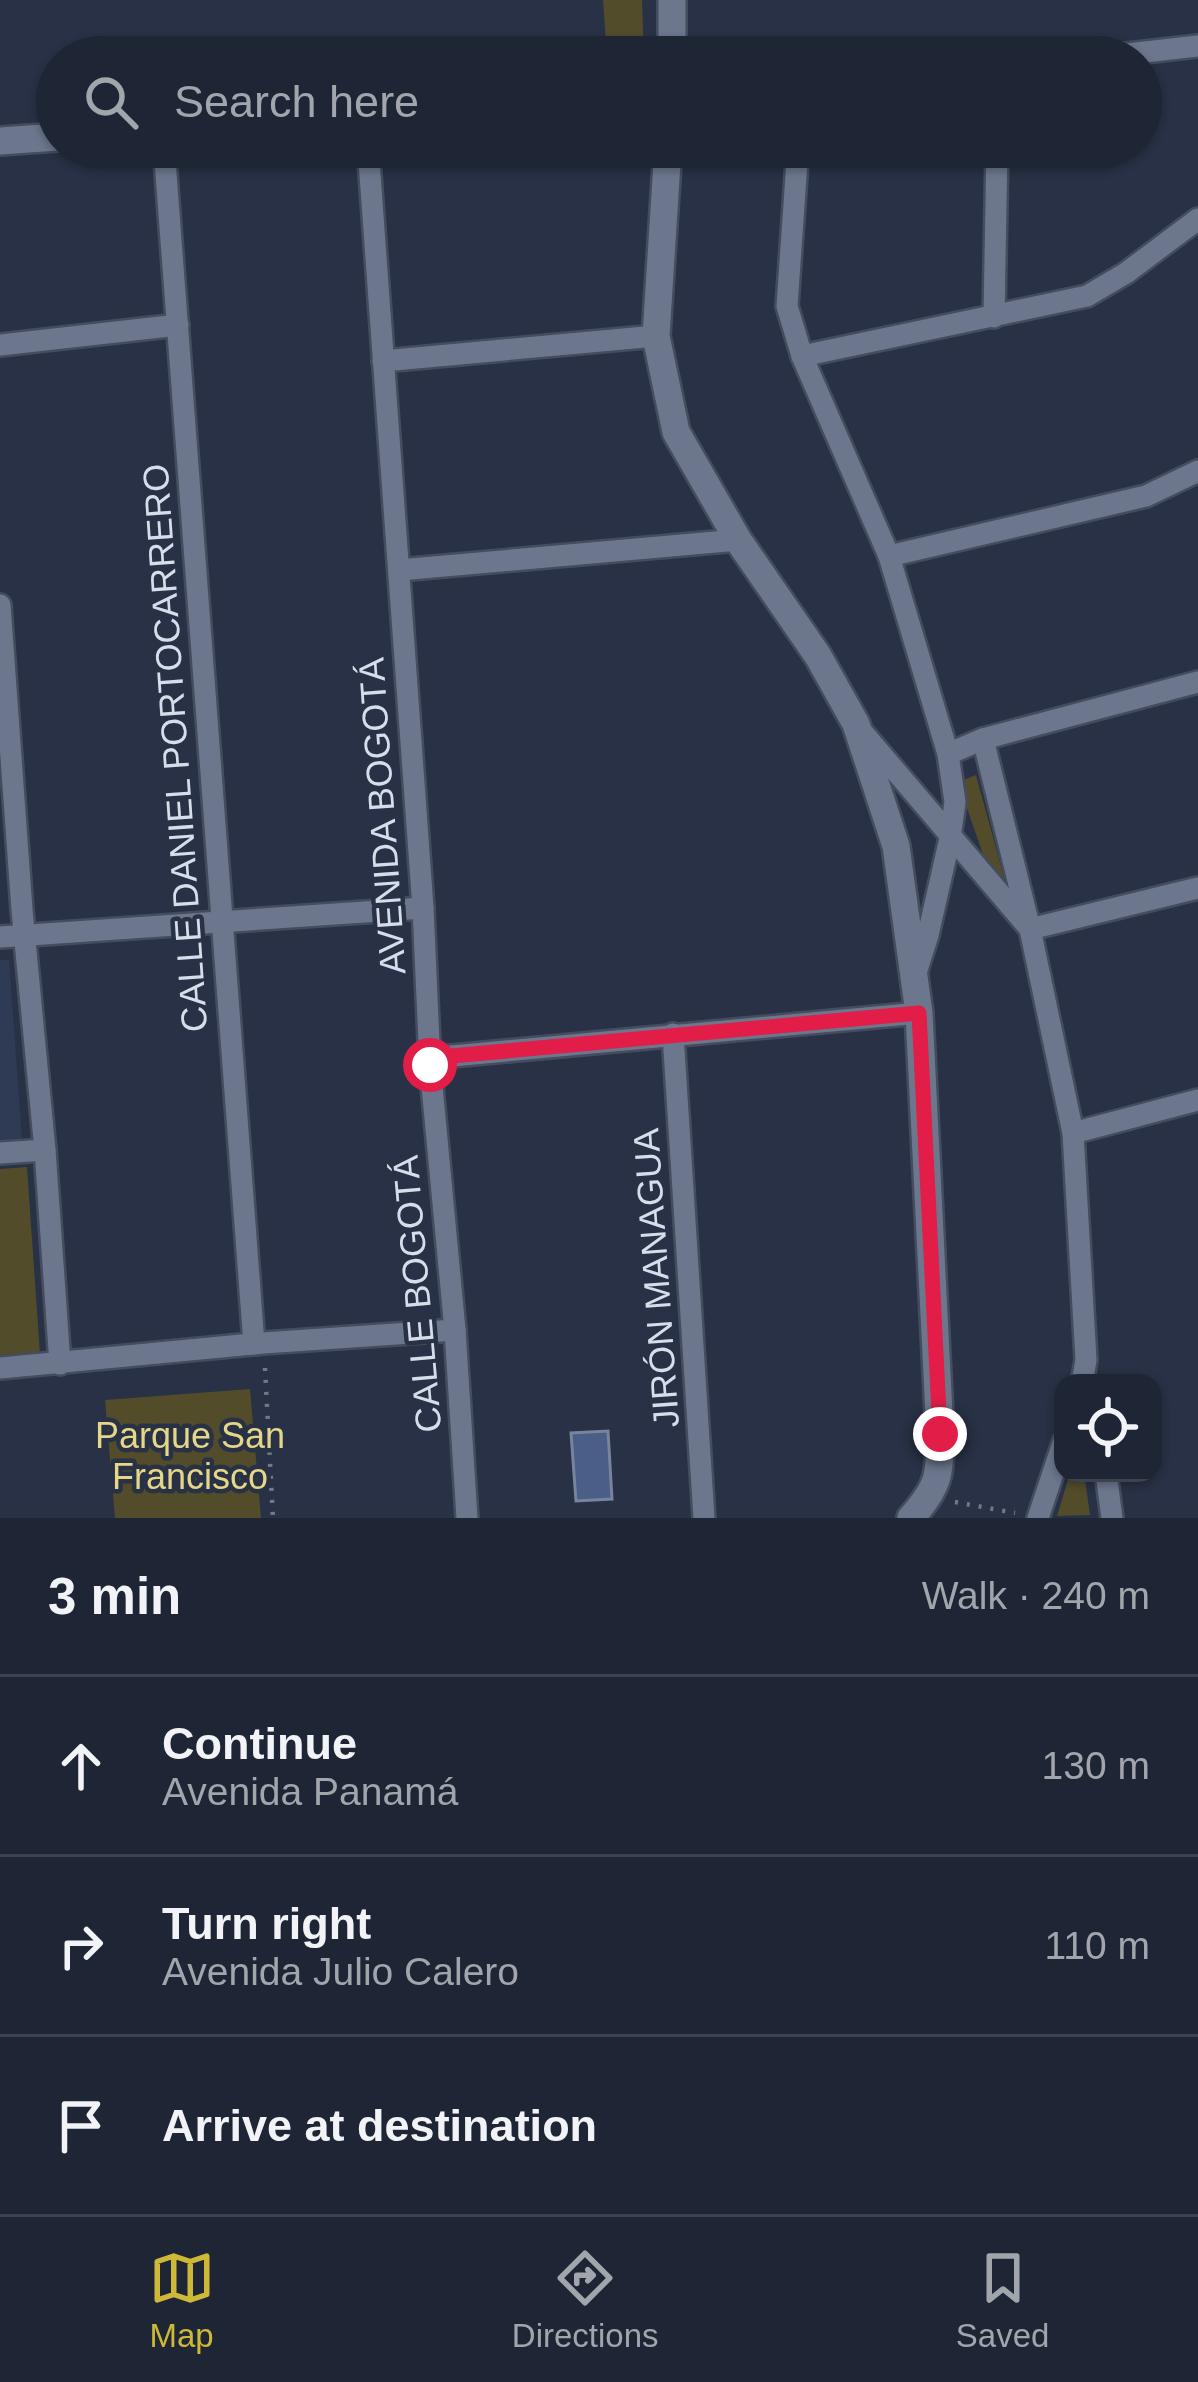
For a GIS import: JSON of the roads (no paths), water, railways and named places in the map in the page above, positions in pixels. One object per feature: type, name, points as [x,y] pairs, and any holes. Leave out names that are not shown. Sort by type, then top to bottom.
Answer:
[{"type":"street","points":[[672,0],[672,36]]},
{"type":"street","points":[[1162,50],[1198,46]]},
{"type":"street","points":[[0,141],[36,138]]},
{"type":"street","name":"CALLE DANIEL PORTOCARRERO","points":[[166,168],[220,922],[259,1344]]},
{"type":"street","points":[[369,168],[398,566],[738,540]]},
{"type":"street","points":[[667,168],[656,336],[676,432],[738,540],[818,656],[856,724],[1030,929]]},
{"type":"street","points":[[797,168],[788,306],[802,356],[889,556],[948,754],[955,802],[950,838],[915,976]]},
{"type":"street","points":[[994,317],[997,168]]},
{"type":"street","points":[[802,356],[1087,296],[1198,219]]},
{"type":"street","points":[[0,345],[178,326]]},
{"type":"street","points":[[383,361],[656,336]]},
{"type":"street","points":[[889,556],[1146,496],[1198,471]]},
{"type":"street","name":"AVENIDA BOGOTÁ","points":[[398,566],[430,1062]]},
{"type":"street","points":[[0,605],[5,731],[60,1364]]},
{"type":"street","points":[[948,754],[983,739],[1198,682]]},
{"type":"street","points":[[856,724],[896,846],[919,1013],[940,1473],[911,1518]]},
{"type":"street","points":[[983,739],[1073,1133],[1084,1374]]},
{"type":"street","points":[[1030,929],[1198,888]]},
{"type":"street","points":[[0,937],[423,908]]},
{"type":"street","points":[[430,1062],[919,1013]]},
{"type":"street","name":"JIRÓN MANAGUA","points":[[674,1034],[704,1518]]},
{"type":"street","name":"CALLE BOGOTÁ","points":[[430,1062],[467,1518]]},
{"type":"street","points":[[1073,1133],[1198,1100]]},
{"type":"street","points":[[0,1153],[45,1150]]},
{"type":"street","points":[[0,1368],[455,1330]]},
{"type":"street","points":[[1032,1516],[1054,1464]]},
{"type":"street","points":[[1107,1482],[1112,1518]]},
{"type":"park label","name":"Parque San Francisco","points":[[190,1456]]}]
